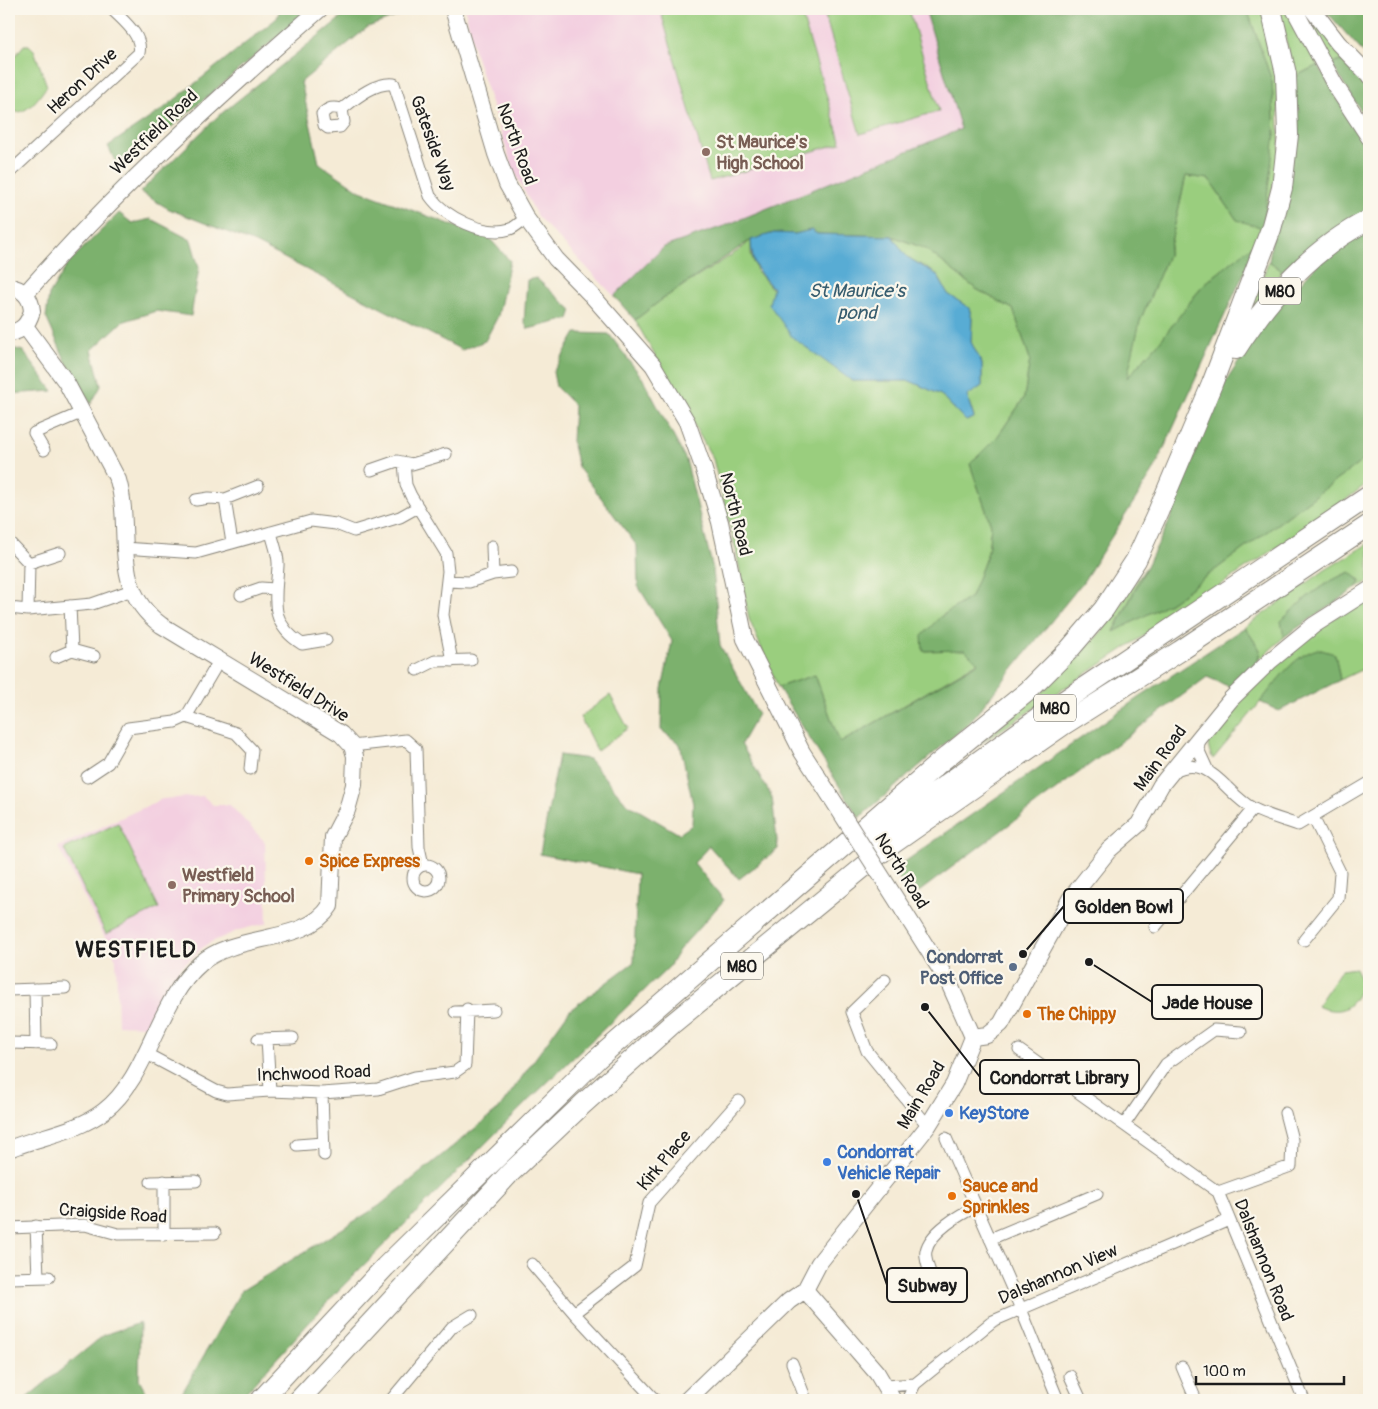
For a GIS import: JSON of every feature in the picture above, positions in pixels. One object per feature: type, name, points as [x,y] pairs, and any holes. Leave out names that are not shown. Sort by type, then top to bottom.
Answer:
[{"type":"highway","name":"M80","points":[[261,1400],[385,1267],[590,1066],[659,1004],[749,929],[939,763],[1028,691],[1068,651],[1104,609],[1136,560],[1212,384],[1258,268],[1271,229],[1283,181],[1288,135],[1288,104],[1286,74],[1271,9]]},
{"type":"highway","name":"M80","points":[[1212,384],[1256,318],[1299,269],[1344,232],[1369,220]]},
{"type":"highway","name":"M80","points":[[749,929],[952,779],[1369,496]]},
{"type":"highway","name":"M80","points":[[299,1400],[509,1174],[672,1024],[888,847],[1063,725],[1369,525]]},
{"type":"highway","name":"M80","points":[[1247,606],[1369,540]]},
{"type":"street","name":"Heron Drive","points":[[9,173],[139,53],[141,45],[138,38],[112,9]]},
{"type":"street","name":"Westfield Road","points":[[25,294],[73,240],[149,164],[227,89],[320,9]]},
{"type":"street","name":"North Road","points":[[453,9],[496,154],[508,184],[526,218],[556,259],[594,298],[653,365],[687,422],[704,467],[720,522],[745,639],[802,752],[950,983],[973,1037]]},
{"type":"street","points":[[1294,9],[1335,85],[1369,136]]},
{"type":"street","points":[[1312,9],[1338,43],[1369,76]]},
{"type":"street","name":"Gateside Way","points":[[342,109],[360,95],[381,86],[394,84],[430,196],[437,205],[461,220],[498,231],[512,228],[526,218]]},
{"type":"street","points":[[9,287],[25,294],[32,311],[25,326],[20,330],[9,333]]},
{"type":"street","name":"Westfield Drive","points":[[9,1149],[86,1123],[105,1110],[122,1093],[185,979],[202,962],[220,951],[311,925],[326,914],[330,906],[333,837],[347,810],[354,785],[355,756],[352,746],[333,729],[151,618],[142,608],[132,590],[125,567],[122,493],[118,480],[66,382],[25,326]]},
{"type":"street","points":[[44,450],[34,433],[83,412]]},
{"type":"street","points":[[371,470],[398,461],[412,464],[446,454]]},
{"type":"street","points":[[404,463],[406,485],[446,553],[447,581],[444,615],[452,661]]},
{"type":"street","points":[[196,500],[209,498],[225,500],[258,486]]},
{"type":"street","points":[[225,500],[232,543]]},
{"type":"street","points":[[124,548],[196,553],[311,521],[336,524],[354,530],[400,517],[418,507]]},
{"type":"street","points":[[271,532],[278,563],[274,603],[280,623],[294,639],[302,644],[326,640]]},
{"type":"street","points":[[9,542],[29,563],[28,610]]},
{"type":"street","points":[[492,546],[493,574]]},
{"type":"street","points":[[29,563],[60,553]]},
{"type":"street","points":[[447,581],[469,582],[493,574],[511,572]]},
{"type":"street","points":[[241,595],[261,588],[276,589]]},
{"type":"street","points":[[9,608],[28,610],[92,604],[132,590]]},
{"type":"street","name":"Main Road","points":[[687,1400],[789,1301],[805,1290],[819,1263],[928,1126],[954,1084],[973,1037],[987,1035],[1001,1024],[1070,899],[1109,850],[1139,824],[1170,773],[1200,737],[1232,699],[1270,661],[1314,625],[1369,590]]},
{"type":"street","points":[[70,606],[72,650]]},
{"type":"street","points":[[56,657],[72,650],[94,656]]},
{"type":"street","points":[[417,670],[435,661],[470,660]]},
{"type":"street","points":[[87,777],[108,763],[128,728],[175,722],[186,717],[219,661]]},
{"type":"street","points":[[186,717],[236,733],[252,750],[250,769]]},
{"type":"street","points":[[1200,737],[1198,749],[1208,770]]},
{"type":"street","points":[[352,746],[406,740],[416,749],[419,847],[422,866]]},
{"type":"street","points":[[1170,773],[1190,766],[1208,770],[1253,809],[1298,825],[1369,783]]},
{"type":"street","points":[[1155,927],[1253,809]]},
{"type":"street","points":[[1304,940],[1338,898],[1340,872],[1313,817]]},
{"type":"street","points":[[885,980],[852,1012],[867,1051],[928,1126]]},
{"type":"street","points":[[9,990],[65,988]]},
{"type":"street","points":[[35,989],[36,1044]]},
{"type":"street","name":"Inchwood Road","points":[[145,1053],[216,1091],[227,1094],[270,1091],[322,1093],[378,1089],[415,1078],[455,1072],[465,1064],[461,1010],[494,1010]]},
{"type":"street","points":[[1124,1125],[1166,1064],[1214,1030],[1241,1032]]},
{"type":"street","points":[[270,1091],[262,1039],[293,1038]]},
{"type":"street","points":[[9,1044],[51,1044]]},
{"type":"street","name":"Dalshannon Road","points":[[1018,1050],[1218,1192],[1304,1400]]},
{"type":"street","points":[[297,1145],[323,1149],[322,1093]]},
{"type":"street","name":"Kirk Place","points":[[574,1313],[635,1266],[649,1203],[740,1101]]},
{"type":"street","points":[[1218,1192],[1290,1166],[1292,1140],[1285,1113]]},
{"type":"street","points":[[946,1138],[1021,1309],[1054,1399]]},
{"type":"street","points":[[151,1182],[196,1180]]},
{"type":"street","points":[[164,1181],[164,1235]]},
{"type":"street","points":[[990,1239],[1097,1194]]},
{"type":"street","points":[[896,1291],[932,1278],[926,1258],[927,1247],[949,1222],[976,1207]]},
{"type":"street","name":"Dalshannon View","points":[[907,1400],[915,1384],[993,1321],[1229,1220]]},
{"type":"street","name":"Craigside Road","points":[[9,1228],[85,1225],[118,1234],[215,1233]]},
{"type":"street","points":[[10,1278],[44,1277],[36,1226]]},
{"type":"street","points":[[532,1264],[574,1313],[655,1400]]},
{"type":"street","points":[[805,1290],[889,1393],[915,1384]]},
{"type":"street","points":[[391,1400],[452,1327],[472,1315]]},
{"type":"street","points":[[792,1363],[806,1400]]},
{"type":"street","points":[[1182,1366],[1196,1400]]},
{"type":"street","points":[[1070,1376],[1081,1400]]},
{"type":"shaded area","name":"St Maurice's High School","points":[[465,9],[925,9],[961,129],[724,226],[664,247],[614,296],[537,216],[513,169],[475,54]]},
{"type":"shaded area","name":"Westfield Primary School","points":[[203,796],[213,805],[230,805],[265,842],[267,923],[239,930],[207,944],[181,967],[167,988],[148,1026],[118,1025],[116,959],[58,847],[162,799]]},
{"type":"green space","points":[[280,9],[310,9],[161,136],[117,165],[108,146],[163,109],[277,18]]},
{"type":"green space","points":[[352,9],[417,9],[368,27],[301,82],[319,163],[360,191],[490,239],[510,261],[498,316],[485,341],[462,350],[255,243],[169,209],[140,192],[217,117]]},
{"type":"green space","points":[[660,9],[800,9],[841,143],[710,181]]},
{"type":"green space","points":[[823,9],[909,9],[939,111],[860,134]]},
{"type":"green space","points":[[925,9],[1247,9],[1272,81],[1275,135],[1263,228],[1237,220],[1209,179],[1186,176],[1168,255],[1140,321],[1127,378],[1161,340],[1203,285],[1259,240],[1154,470],[1083,582],[969,723],[859,818],[778,687],[815,675],[840,743],[978,663],[965,650],[923,651],[922,636],[940,617],[971,597],[988,552],[991,525],[970,464],[998,436],[1024,398],[1030,359],[1013,309],[976,289],[926,249],[892,236],[817,234],[811,230],[795,234],[774,233],[751,240],[664,298],[635,320],[614,296],[664,247],[724,226],[961,129]]},
{"type":"green space","points":[[1247,9],[1265,9],[1276,43],[1280,159],[1259,240],[1203,285],[1161,340],[1126,379],[1140,321],[1168,255],[1186,176],[1209,179],[1237,220],[1275,135],[1272,81]]},
{"type":"green space","points":[[1279,9],[1288,9],[1318,65],[1294,77]]},
{"type":"green space","points":[[1324,9],[1369,9],[1369,59]]},
{"type":"green space","points":[[1310,16],[1348,60],[1331,63],[1306,18]]},
{"type":"green space","points":[[24,45],[29,45],[34,50],[47,86],[31,106],[21,112],[15,112],[9,110],[9,58],[16,55]]},
{"type":"green space","points":[[1348,60],[1369,84],[1369,124],[1331,63]]},
{"type":"green space","points":[[1318,65],[1369,152],[1369,210],[1327,234],[1282,271],[1269,261],[1294,77]]},
{"type":"green space","points":[[119,213],[132,223],[151,219],[191,240],[199,268],[191,316],[156,311],[122,322],[92,350],[101,386],[91,404],[67,364],[46,317],[49,295],[69,262]]},
{"type":"green space","points":[[1369,230],[1369,456],[1173,601],[1114,632],[1169,522],[1218,394],[1263,324],[1326,255]]},
{"type":"green space","points":[[892,236],[926,249],[976,289],[1013,309],[1030,359],[1024,398],[998,436],[970,464],[991,525],[988,552],[971,597],[940,617],[923,651],[965,649],[978,662],[840,743],[815,675],[778,687],[749,619],[736,550],[713,459],[635,320],[664,298],[741,249],[751,240],[751,254],[757,271],[851,381],[910,381],[941,395],[966,421],[974,417],[967,396],[982,386],[982,364],[971,342],[972,319],[969,308],[948,294],[937,274],[907,257]]},
{"type":"green space","points":[[1269,261],[1282,271],[1255,309],[1253,300]]},
{"type":"green space","points":[[536,278],[572,310],[569,319],[528,329],[524,322],[527,280]]},
{"type":"green space","points":[[576,333],[609,334],[643,379],[686,460],[713,569],[720,645],[758,714],[741,744],[772,797],[778,849],[739,879],[709,846],[694,863],[724,900],[679,950],[669,967],[530,1099],[336,1293],[239,1400],[172,1400],[181,1395],[241,1291],[379,1206],[499,1109],[570,1010],[634,962],[637,874],[540,854],[559,755],[589,759],[626,803],[679,834],[692,825],[693,804],[680,744],[661,730],[662,689],[672,641],[638,586],[637,546],[578,467],[572,441],[574,405],[556,387],[553,372]]},
{"type":"green space","points":[[9,347],[23,351],[53,391],[9,394]]},
{"type":"green space","points":[[1369,456],[1369,482],[1322,518],[977,746],[1049,686],[1103,630],[1146,567],[1114,631],[1173,601]]},
{"type":"green space","points":[[1369,543],[1369,581],[1355,589],[1361,581],[1350,572],[1331,581],[1313,593],[1282,621],[1284,637],[1258,661],[1260,650],[1245,627],[1325,570]]},
{"type":"green space","points":[[1350,572],[1361,581],[1355,589],[1284,637],[1281,621],[1296,606],[1331,581]]},
{"type":"green space","points":[[1369,597],[1369,666],[1340,680],[1335,654],[1293,663],[1213,759],[1208,746],[1211,735],[1256,683],[1311,635]]},
{"type":"green space","points":[[1245,627],[1260,650],[1258,661],[1230,687],[1207,677],[912,897],[893,870],[1145,693]]},
{"type":"green space","points":[[1318,649],[1335,654],[1340,680],[1279,711],[1260,702],[1293,663],[1309,652]]},
{"type":"green space","points":[[610,695],[628,728],[597,751],[580,717]]},
{"type":"green space","points":[[118,823],[159,908],[106,934],[64,849]]},
{"type":"green space","points":[[1355,968],[1362,983],[1351,1003],[1341,1010],[1317,1006],[1341,970]]},
{"type":"green space","points":[[140,1323],[139,1380],[150,1400],[24,1400],[104,1335]]},
{"type":"water","name":"St Maurice's pond","points":[[811,230],[817,234],[892,236],[907,257],[937,275],[948,294],[969,308],[972,319],[971,342],[982,364],[982,386],[967,396],[974,418],[966,421],[941,395],[910,381],[852,381],[792,337],[769,304],[773,288],[756,267],[751,240],[774,233],[795,234]]},
{"type":"place","name":"St Maurice's High School","points":[[706,152]]},
{"type":"place","name":"Spice Express","points":[[309,861]]},
{"type":"place","name":"Westfield Primary School","points":[[172,885]]},
{"type":"place","name":"Golden Bowl","points":[[1023,954]]},
{"type":"place","name":"Jade House","points":[[1089,962]]},
{"type":"place","name":"Condorrat Post Office","points":[[1013,967]]},
{"type":"place","name":"Condorrat Library","points":[[925,1007]]},
{"type":"place","name":"The Chippy","points":[[1027,1014]]},
{"type":"place","name":"KeyStore","points":[[949,1113]]},
{"type":"place","name":"Condorrat Vehicle Repair","points":[[827,1162]]},
{"type":"place","name":"Subway","points":[[856,1194]]},
{"type":"place","name":"Sauce and Sprinkles","points":[[952,1196]]},
{"type":"district","name":"WESTFIELD","points":[[136,949]]}]
